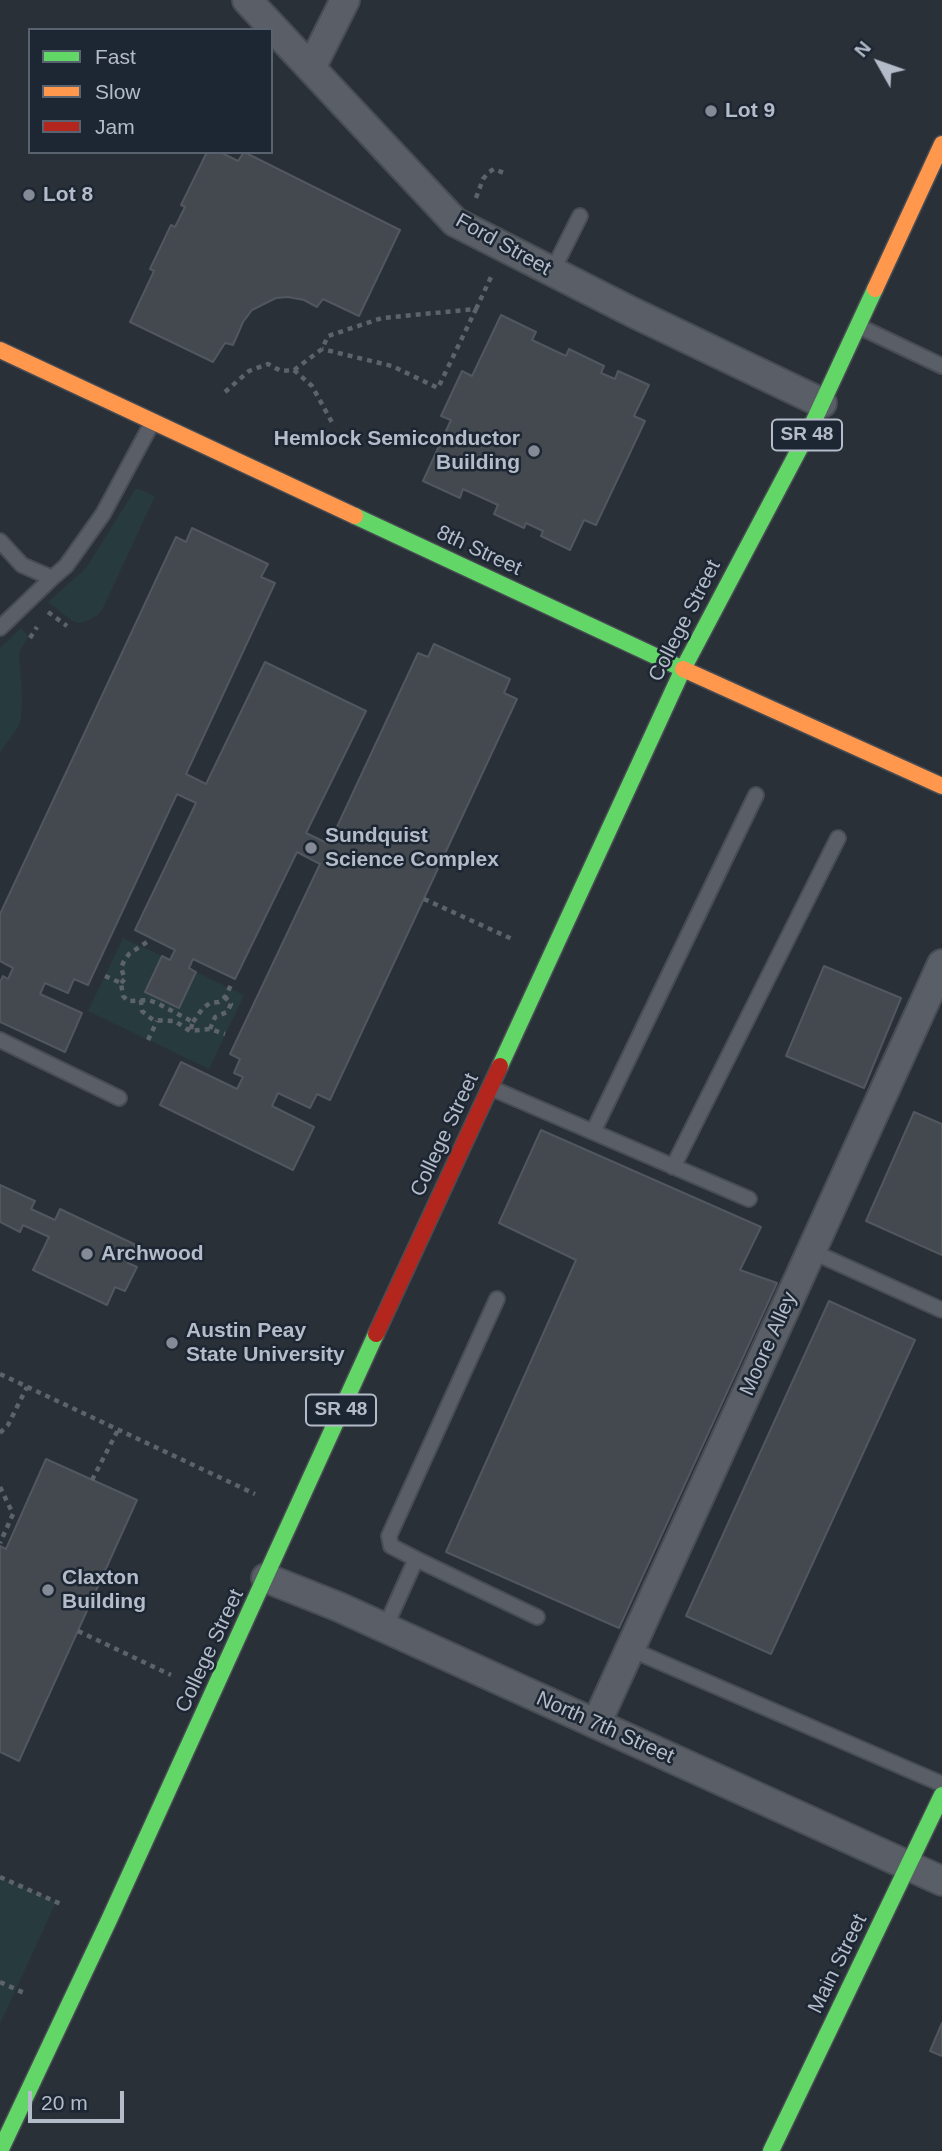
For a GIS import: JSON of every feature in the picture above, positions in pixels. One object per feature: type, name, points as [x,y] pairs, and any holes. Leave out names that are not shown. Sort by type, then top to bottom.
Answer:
[{"type":"main road","name":"College Street","points":[[0,2151],[683,669],[822,404],[942,144]]},
{"type":"main road","name":"8th Street","points":[[0,350],[938,785]]},
{"type":"main road","name":"Main Street","points":[[771,2151],[940,1803]]},
{"type":"street","name":"Ford Street","points":[[247,0],[455,222],[822,404]]},
{"type":"street","points":[[311,68],[345,0]]},
{"type":"street","name":"Moore Alley","points":[[596,1724],[942,964]]},
{"type":"street","name":"North 7th Street","points":[[266,1578],[385,1628],[942,1881]]},
{"type":"lane","points":[[552,272],[580,216]]},
{"type":"lane","points":[[858,326],[942,366]]},
{"type":"lane","points":[[0,628],[66,566],[103,514],[153,422]]},
{"type":"lane","points":[[0,541],[22,565],[52,578]]},
{"type":"lane","points":[[938,785],[942,767]]},
{"type":"lane","points":[[593,1132],[756,795]]},
{"type":"lane","points":[[673,1167],[838,838]]},
{"type":"lane","points":[[0,1040],[119,1098]]},
{"type":"lane","points":[[490,1088],[748,1199]]},
{"type":"lane","points":[[811,1251],[942,1310]]},
{"type":"lane","points":[[497,1300],[388,1536],[391,1546],[537,1617]]},
{"type":"lane","points":[[385,1628],[416,1559]]},
{"type":"lane","points":[[630,1649],[942,1784]]},
{"type":"path","points":[[225,392],[248,371],[268,365],[281,371],[294,370],[323,349],[328,336],[382,318],[476,309],[438,388],[392,366],[323,349]]},
{"type":"path","points":[[294,370],[312,386],[334,426]]},
{"type":"path","points":[[47,612],[67,625]]},
{"type":"path","points":[[424,899],[512,939]]},
{"type":"path","points":[[121,983],[125,979],[121,968],[124,961],[129,954],[147,942]]},
{"type":"path","points":[[105,976],[121,983]]},
{"type":"path","points":[[121,983],[123,996],[128,1001],[148,1000],[166,1006],[193,1022]]},
{"type":"path","points":[[190,1031],[203,1008],[225,997],[232,983]]},
{"type":"path","points":[[209,1029],[215,1017],[227,1012],[231,1004],[225,997]]},
{"type":"path","points":[[141,1000],[142,1011],[157,1021],[175,1021],[190,1031],[209,1029],[225,1034]]},
{"type":"path","points":[[148,1040],[157,1021]]},
{"type":"path","points":[[0,1374],[255,1494]]},
{"type":"path","points":[[0,1433],[8,1425],[27,1387]]},
{"type":"path","points":[[92,1480],[117,1430]]},
{"type":"path","points":[[0,1487],[13,1514],[0,1543]]},
{"type":"path","points":[[78,1631],[171,1675]]},
{"type":"path","points":[[0,1877],[63,1906]]},
{"type":"path","points":[[0,1982],[24,1993]]},
{"type":"green space","points":[[136,488],[155,496],[103,608],[98,615],[84,622],[71,620],[48,602],[86,568]]},
{"type":"green space","points":[[21,628],[28,636],[19,653],[21,719],[0,752],[0,648]]},
{"type":"green space","points":[[123,938],[162,956],[145,992],[178,1008],[196,972],[244,995],[209,1069],[88,1011]]},
{"type":"green space","points":[[0,1877],[56,1902],[0,2024]]},
{"type":"building","points":[[206,154],[224,154],[238,161],[243,154],[248,154],[400,230],[359,316],[323,299],[317,307],[304,300],[276,298],[252,310],[243,322],[233,345],[225,343],[213,362],[130,322],[154,271],[150,269],[171,225],[175,227],[185,207],[181,205]]},
{"type":"building","name":"Hemlock Semiconductor Building","points":[[501,315],[536,332],[532,340],[566,356],[569,349],[604,366],[601,373],[615,379],[618,371],[649,385],[634,416],[645,421],[596,525],[584,520],[570,550],[541,536],[543,531],[526,523],[524,528],[494,514],[498,505],[463,489],[460,498],[423,481],[451,420],[441,416],[462,371],[472,376]]},
{"type":"building","name":"Sundquist Science Complex","points":[[192,528],[268,564],[261,577],[275,583],[186,774],[206,784],[265,662],[366,711],[306,833],[329,844],[418,653],[428,657],[434,644],[510,679],[504,693],[517,699],[330,1100],[317,1094],[310,1108],[278,1093],[272,1106],[314,1127],[293,1170],[160,1105],[181,1062],[237,1089],[243,1077],[234,1073],[240,1059],[230,1054],[320,864],[297,852],[235,979],[193,959],[189,968],[196,972],[179,1008],[145,992],[162,956],[170,960],[175,950],[135,930],[196,803],[177,794],[88,985],[74,979],[68,993],[45,983],[40,994],[82,1013],[65,1052],[0,1022],[0,982],[3,976],[8,979],[13,968],[0,961],[0,914],[176,537],[186,542]]},
{"type":"building","points":[[824,966],[901,998],[864,1088],[786,1056]]},
{"type":"building","points":[[914,1112],[942,1124],[942,1255],[866,1221]]},
{"type":"building","points":[[541,1130],[761,1227],[740,1270],[777,1283],[619,1628],[446,1552],[576,1260],[499,1223]]},
{"type":"building","name":"Archwood","points":[[0,1185],[35,1201],[31,1209],[55,1220],[60,1209],[136,1245],[128,1263],[137,1267],[125,1291],[115,1287],[107,1305],[33,1270],[49,1237],[23,1225],[20,1232],[0,1222]]},
{"type":"building","points":[[829,1301],[915,1340],[771,1654],[686,1616]]},
{"type":"building","name":"Claxton Building","points":[[46,1459],[137,1500],[19,1761],[0,1752],[0,1546],[6,1549]]},
{"type":"building","points":[[942,2023],[942,2056],[930,2051]]},
{"type":"traffic: fast","points":[[500,1066],[683,669],[811,427],[875,289]]},
{"type":"traffic: fast","points":[[355,516],[683,669]]},
{"type":"traffic: fast","points":[[0,2151],[109,1920],[376,1334]]},
{"type":"traffic: fast","points":[[771,2151],[942,1795]]},
{"type":"traffic: slow","points":[[875,289],[942,144]]},
{"type":"traffic: slow","points":[[0,350],[355,516]]},
{"type":"traffic: slow","points":[[683,669],[942,786]]},
{"type":"traffic: jam","points":[[376,1334],[500,1066]]},
{"type":"place","name":"Lot 9","points":[[711,111]]},
{"type":"place","name":"Lot 8","points":[[29,195]]},
{"type":"place","name":"Hemlock Semiconductor Building","points":[[534,451]]},
{"type":"place","name":"Sundquist Science Complex","points":[[311,848]]},
{"type":"place","name":"Archwood","points":[[87,1254]]},
{"type":"place","name":"Austin Peay State University","points":[[172,1343]]},
{"type":"place","name":"Claxton Building","points":[[48,1590]]}]
